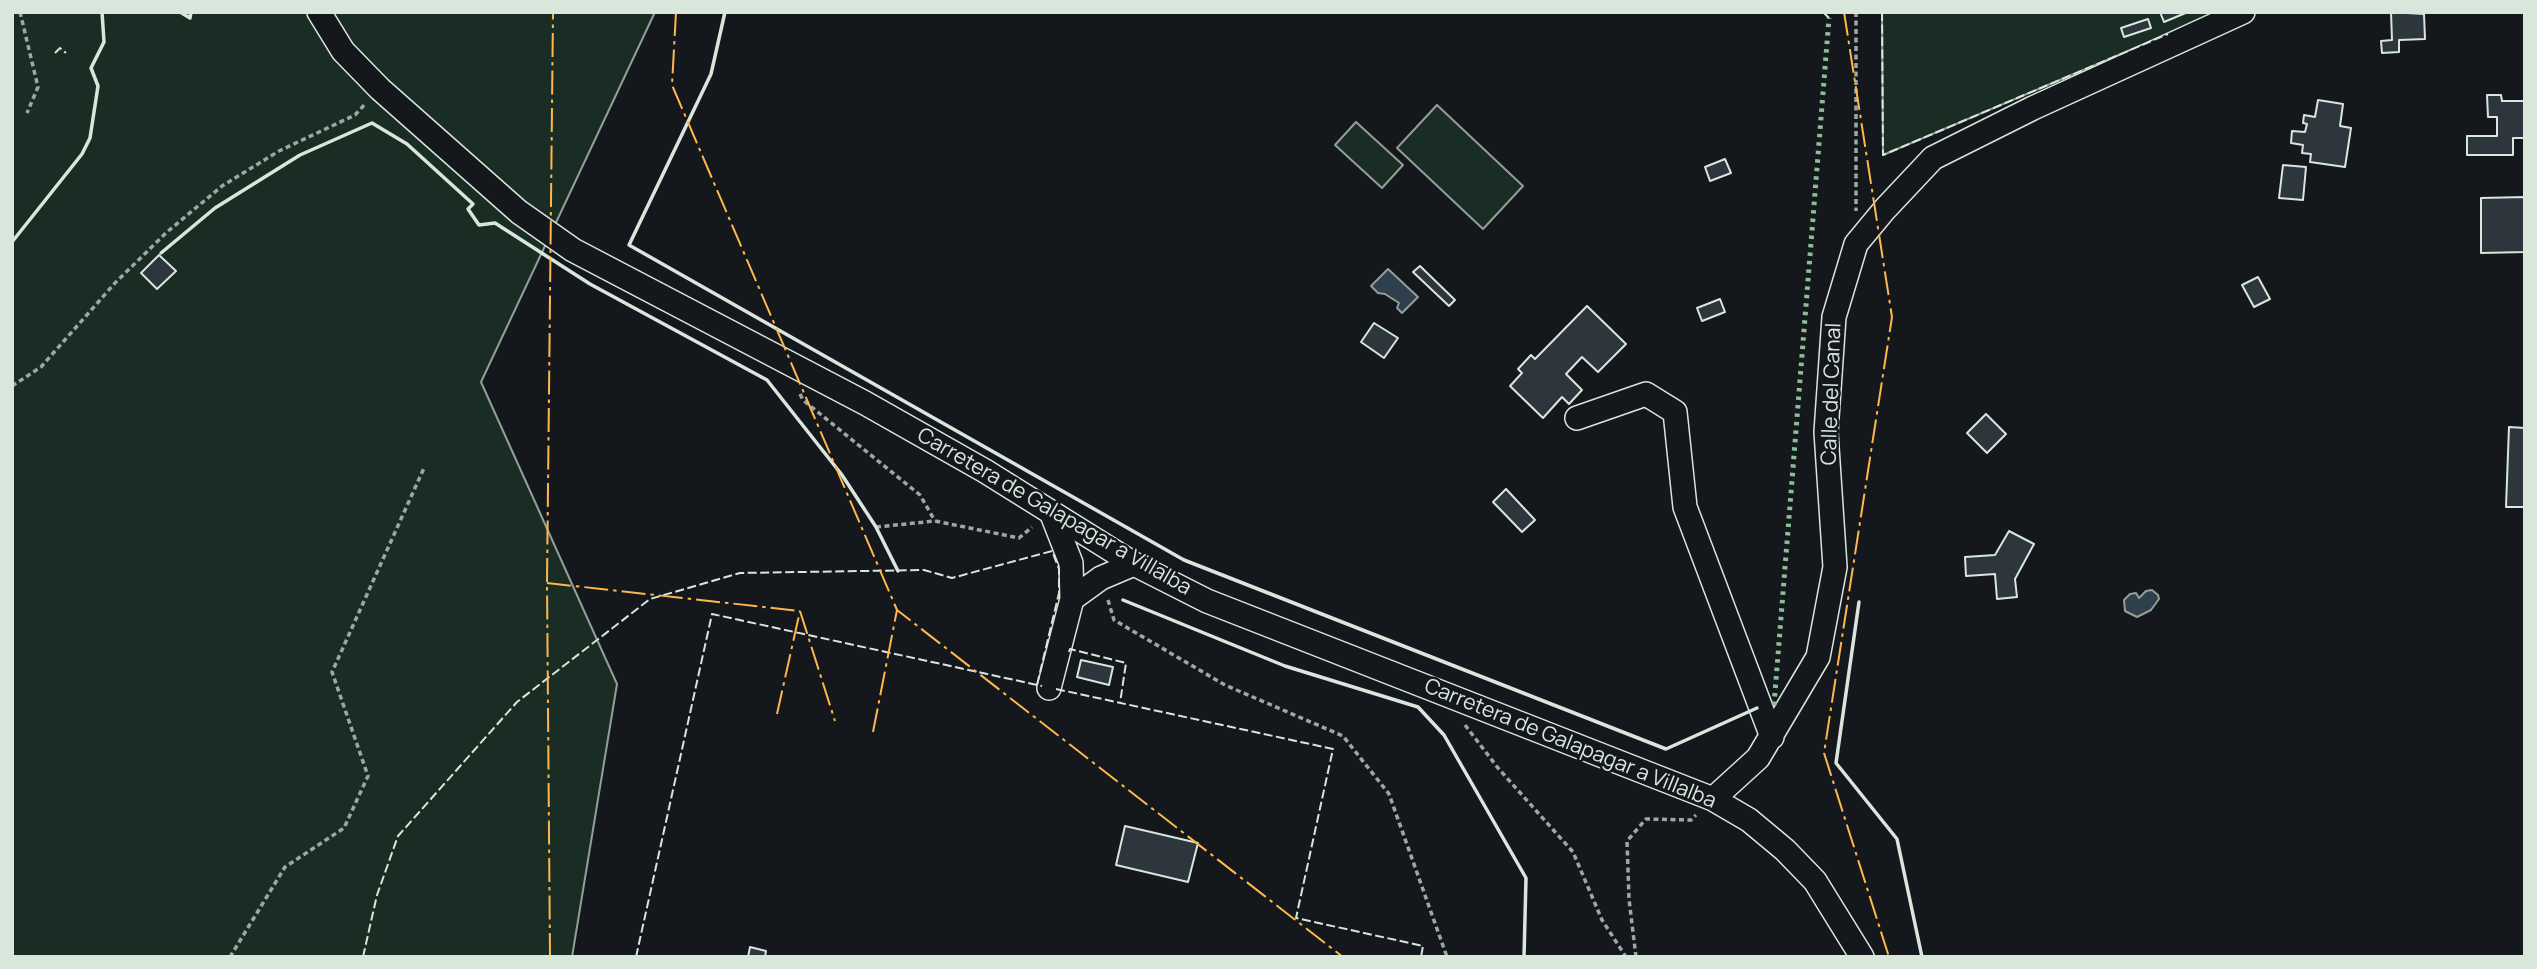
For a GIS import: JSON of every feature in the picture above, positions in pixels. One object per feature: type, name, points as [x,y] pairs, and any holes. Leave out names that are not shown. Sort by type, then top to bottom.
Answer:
[{"type":"street","name":"Carretera de Galapagar a Villalba","points":[[319,12],[343,51],[380,89],[519,212],[573,250],[949,450],[1134,564],[1207,601],[1713,799],[1749,820],[1785,850],[1815,881],[1862,957]]},
{"type":"street","name":"Calle del Canal","points":[[1713,799],[1758,758],[1818,657],[1835,566],[1826,432],[1834,317],[1856,244],[1933,158],[2033,108],[2243,12]]},
{"type":"street","points":[[1577,418],[1646,394],[1675,412],[1685,507],[1772,737]]},
{"type":"street","points":[[1049,688],[1072,598],[1071,563],[1051,512]]},
{"type":"street","points":[[1072,598],[1101,578],[1134,564]]},
{"type":"path","points":[[20,12],[38,87],[27,113]]},
{"type":"path","points":[[1856,12],[1856,244]]},
{"type":"path","points":[[12,386],[41,367],[124,274],[167,232],[222,186],[279,151],[355,115],[380,89]]},
{"type":"path","points":[[784,360],[803,400],[920,495],[936,521]]},
{"type":"path","points":[[230,957],[285,867],[344,828],[368,776],[332,672],[424,468]]},
{"type":"path","points":[[876,527],[936,521],[1019,538],[1051,512]]},
{"type":"path","points":[[1101,578],[1114,620],[1226,685],[1343,736],[1389,794],[1447,957]]},
{"type":"path","points":[[1460,719],[1498,768],[1573,852],[1602,920],[1626,957]]},
{"type":"path","points":[[1636,957],[1629,899],[1627,841],[1646,819],[1691,820],[1713,799]]},
{"type":"path","points":[[1650,957],[1668,957]]},
{"type":"green space","points":[[12,12],[655,12],[481,382],[617,684],[572,957],[12,957]]},
{"type":"green space","points":[[1882,12],[2220,12],[1883,155]]},
{"type":"green space","points":[[1437,105],[1523,186],[1483,229],[1397,148]]},
{"type":"green space","points":[[1356,122],[1403,165],[1382,188],[1335,145]]},
{"type":"water","points":[[1388,269],[1418,297],[1402,313],[1397,308],[1399,303],[1385,294],[1378,293],[1371,286]]},
{"type":"water","points":[[2152,590],[2159,599],[2151,610],[2137,617],[2125,611],[2124,600],[2130,594],[2136,593],[2139,598],[2146,591]]},
{"type":"building","points":[[2160,12],[2188,12],[2164,22]]},
{"type":"building","points":[[2391,12],[2424,14],[2425,39],[2399,40],[2399,52],[2382,53],[2381,41],[2392,40]]},
{"type":"building","points":[[2148,19],[2151,28],[2124,37],[2121,28]]},
{"type":"building","points":[[2487,95],[2501,95],[2502,101],[2525,101],[2525,138],[2513,138],[2513,155],[2467,155],[2467,136],[2497,136],[2497,117],[2488,117]]},
{"type":"building","points":[[2318,100],[2343,104],[2340,126],[2351,128],[2345,167],[2310,162],[2311,154],[2302,153],[2303,145],[2291,143],[2292,131],[2305,132],[2307,124],[2303,123],[2304,115],[2315,117]]},
{"type":"building","points":[[1725,159],[1731,173],[1710,181],[1705,167]]},
{"type":"building","points":[[2283,165],[2306,167],[2303,200],[2279,198]]},
{"type":"building","points":[[2525,197],[2525,252],[2481,253],[2481,198]]},
{"type":"building","points":[[159,255],[176,271],[157,289],[141,273]]},
{"type":"building","points":[[1420,266],[1455,300],[1449,306],[1413,272]]},
{"type":"building","points":[[2258,277],[2270,299],[2254,307],[2242,285]]},
{"type":"building","points":[[1720,299],[1725,312],[1702,321],[1697,308]]},
{"type":"building","points":[[1587,306],[1626,344],[1598,372],[1582,357],[1566,374],[1582,390],[1569,404],[1562,397],[1543,418],[1510,386],[1522,373],[1518,369],[1531,355],[1535,359]]},
{"type":"building","points":[[1374,323],[1398,338],[1384,358],[1361,342]]},
{"type":"building","points":[[1986,414],[2006,434],[1987,453],[1967,433]]},
{"type":"building","points":[[2509,427],[2525,428],[2525,507],[2506,507]]},
{"type":"building","points":[[1506,489],[1535,520],[1522,532],[1493,502]]},
{"type":"building","points":[[2009,531],[2034,544],[2015,579],[2017,597],[1997,599],[1995,574],[1966,576],[1965,557],[1995,555]]},
{"type":"building","points":[[1081,660],[1113,667],[1109,685],[1077,677]]},
{"type":"building","points":[[1125,826],[1198,843],[1188,882],[1116,865]]},
{"type":"building","points":[[750,947],[766,951],[765,957],[748,957]]},
{"type":"hedge","points":[[1774,705],[1829,18]]},
{"type":"fence","points":[[1823,12],[1829,18]]},
{"type":"fence","points":[[1882,12],[1883,155],[2168,34]]},
{"type":"fence","points":[[55,53],[60,48],[66,53]]},
{"type":"fence","points":[[363,957],[377,895],[398,836],[517,702],[650,599],[740,573],[924,570],[952,578],[1052,551],[1059,569],[1059,593],[1037,685]]},
{"type":"fence","points":[[636,957],[712,614],[1042,686]]},
{"type":"fence","points":[[1069,652],[1070,649],[1126,663],[1120,703]]},
{"type":"fence","points":[[1056,689],[1333,749],[1296,918],[1423,946],[1421,957]]},
{"type":"wall","points":[[12,242],[82,154],[90,138],[98,86],[91,68],[104,42],[102,12]]},
{"type":"wall","points":[[180,12],[190,18],[191,12]]},
{"type":"wall","points":[[725,12],[711,74],[629,245],[1184,560],[1666,749],[1757,708]]},
{"type":"wall","points":[[161,253],[215,208],[300,155],[372,123],[407,144],[473,204],[468,209],[479,225],[495,223],[590,284],[767,380],[842,475],[876,527],[898,571]]},
{"type":"wall","points":[[1123,600],[1285,666],[1418,707],[1444,735],[1526,878],[1524,957]]},
{"type":"wall","points":[[1859,602],[1836,763],[1897,839],[1922,957]]},
{"type":"power","points":[[550,957],[547,583],[553,12]]},
{"type":"power","points":[[676,12],[672,85],[897,610],[1343,957]]},
{"type":"power","points":[[1844,12],[1892,317],[1824,753],[1889,957]]},
{"type":"power","points":[[547,583],[800,611]]},
{"type":"power","points":[[873,732],[897,610]]},
{"type":"power","points":[[800,611],[835,721]]},
{"type":"power","points":[[777,714],[800,611]]}]
